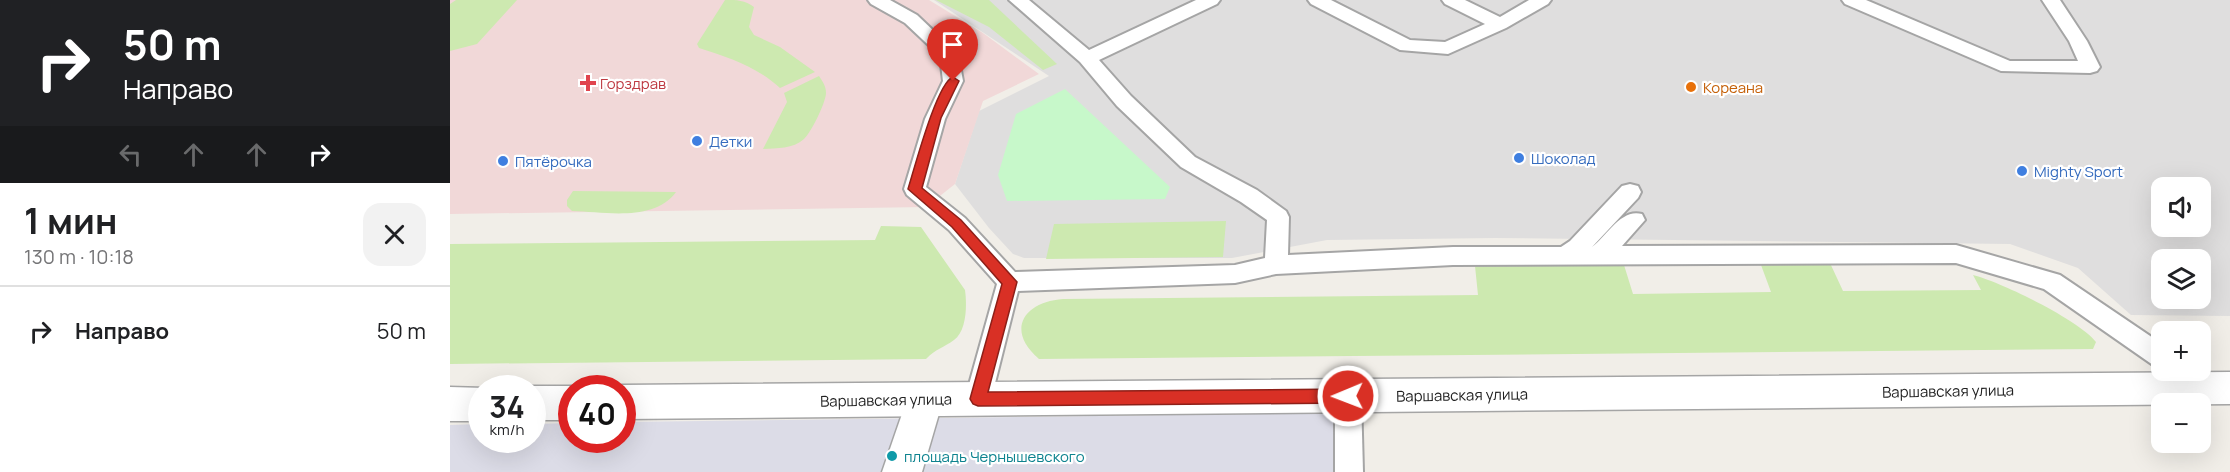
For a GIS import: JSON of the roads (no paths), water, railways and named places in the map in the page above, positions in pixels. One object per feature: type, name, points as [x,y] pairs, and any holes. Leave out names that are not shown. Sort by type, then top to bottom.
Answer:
[{"type":"street","name":"Варшавская улица","points":[[636,402],[1348,396],[2205,382]]},
{"type":"street","points":[[902,472],[924,400]]},
{"type":"street","points":[[450,404],[468,404]]},
{"type":"lane","points":[[876,0],[911,19],[949,54],[953,81],[935,118],[915,189],[957,224],[1010,282],[1235,274],[1276,265],[1453,256],[1956,254],[2014,269],[2052,282],[2151,350]]},
{"type":"lane","points":[[1018,0],[1086,58],[1124,101],[1188,162],[1249,196],[1278,216],[1276,265]]},
{"type":"lane","points":[[1086,58],[1211,0]]},
{"type":"lane","points":[[1317,0],[1407,46],[1448,48],[1500,24],[1542,0]]},
{"type":"lane","points":[[1451,0],[1500,24]]},
{"type":"lane","points":[[1851,0],[2008,67],[2090,67],[2078,41],[2051,0]]},
{"type":"lane","points":[[1563,257],[1578,247],[1630,192]]},
{"type":"lane","points":[[1597,257],[1634,220]]},
{"type":"lane","points":[[978,399],[1010,282]]},
{"type":"lane","points":[[1348,396],[1349,472]]},
{"type":"place","name":"Горздрав","points":[[588,83]]},
{"type":"place","name":"Кореана","points":[[1691,87]]},
{"type":"place","name":"Детки","points":[[697,141]]},
{"type":"place","name":"Шоколад","points":[[1519,158]]},
{"type":"place","name":"Пятёрочка","points":[[503,161]]},
{"type":"place","name":"Mighty Sport","points":[[2022,171]]},
{"type":"place","name":"площадь Чернышевского","points":[[892,456]]}]
